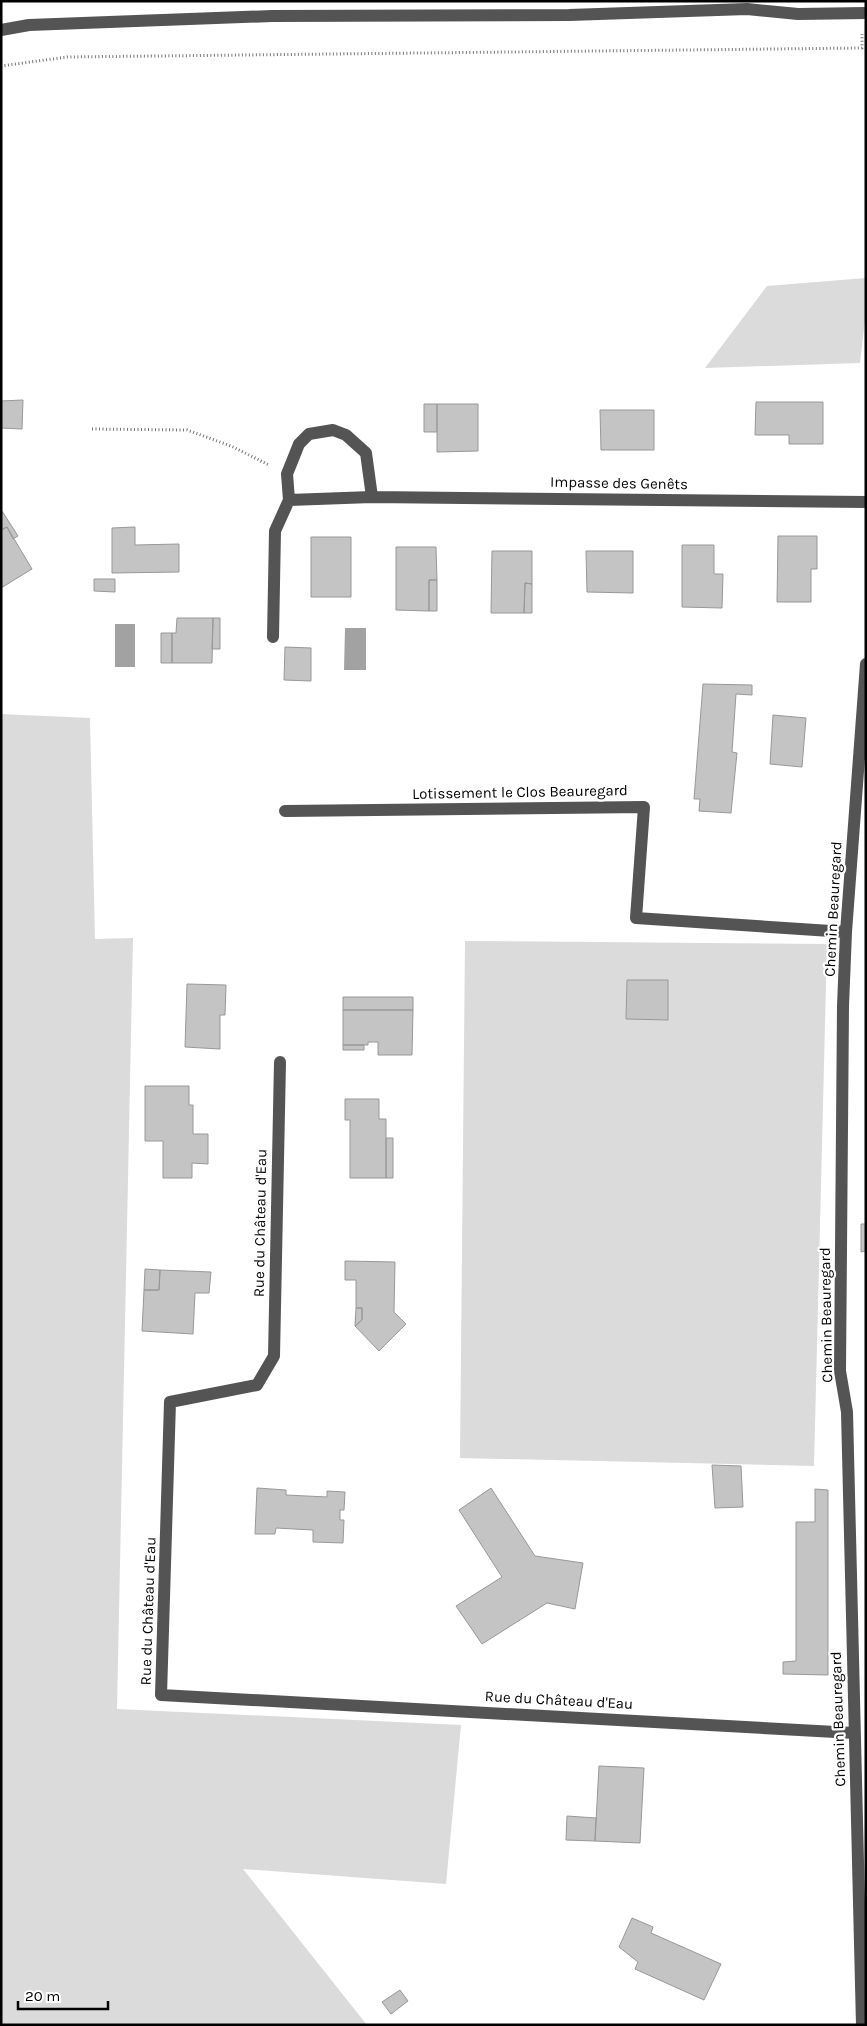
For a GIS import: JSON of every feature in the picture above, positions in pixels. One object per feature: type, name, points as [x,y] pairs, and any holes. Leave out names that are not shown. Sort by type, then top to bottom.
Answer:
[{"type":"street","points":[[747,9],[770,1]]},
{"type":"street","points":[[1,30],[29,25],[272,16],[569,15],[747,9],[798,14],[864,13]]},
{"type":"street","points":[[273,637],[275,531],[289,500],[287,474],[299,444],[309,434],[334,430],[346,435],[366,453],[372,497]]},
{"type":"street","name":"Impasse des Genêts","points":[[289,500],[372,497],[866,502]]},
{"type":"street","name":"Chemin Beauregard","points":[[862,2025],[854,1733],[860,1692],[848,1412],[840,1371],[846,932],[866,664]]},
{"type":"street","name":"Lotissement le Clos Beauregard","points":[[285,811],[644,807],[636,918],[846,932]]},
{"type":"street","name":"Rue du Château d'Eau","points":[[280,1062],[274,1356],[257,1386],[170,1402],[161,1695],[854,1733]]},
{"type":"path","points":[[1,66],[67,57],[862,48],[864,13]]},
{"type":"path","points":[[92,429],[188,430],[231,446],[287,474]]},
{"type":"shaded area","points":[[866,278],[866,311],[860,363],[705,368],[767,286]]},
{"type":"shaded area","points":[[115,624],[135,624],[135,667],[115,667]]},
{"type":"shaded area","points":[[345,628],[366,628],[366,670],[344,670]]},
{"type":"shaded area","points":[[1,714],[90,718],[95,939],[133,938],[117,1709],[461,1725],[446,1884],[243,1869],[367,2025],[1,2025]]},
{"type":"shaded area","points":[[465,941],[827,944],[814,1466],[460,1458]]},
{"type":"building","points":[[23,400],[22,429],[1,428],[1,401]]},
{"type":"building","points":[[756,402],[823,402],[823,444],[789,444],[789,435],[755,435]]},
{"type":"building","points":[[424,404],[437,404],[437,432],[424,432]]},
{"type":"building","points":[[437,404],[478,404],[478,451],[437,452]]},
{"type":"building","points":[[600,410],[654,410],[654,450],[601,450]]},
{"type":"building","points":[[2,511],[18,536],[13,539],[7,527],[1,530]]},
{"type":"building","points":[[7,527],[32,569],[1,588],[1,530]]},
{"type":"building","points":[[135,527],[135,545],[179,544],[179,572],[112,573],[112,528]]},
{"type":"building","points":[[778,536],[817,536],[817,569],[811,569],[811,602],[777,602]]},
{"type":"building","points":[[311,537],[351,537],[351,597],[311,597]]},
{"type":"building","points":[[682,545],[714,545],[714,574],[723,574],[722,608],[682,607]]},
{"type":"building","points":[[396,547],[436,547],[437,580],[429,580],[429,611],[396,610]]},
{"type":"building","points":[[492,551],[532,551],[532,584],[525,583],[524,613],[491,613]]},
{"type":"building","points":[[586,551],[633,551],[633,593],[587,592]]},
{"type":"building","points":[[94,579],[115,579],[115,592],[94,591]]},
{"type":"building","points":[[429,580],[437,580],[437,611],[429,611]]},
{"type":"building","points":[[525,583],[532,584],[532,613],[524,613]]},
{"type":"building","points":[[177,618],[213,618],[212,663],[172,663],[172,633],[176,633]]},
{"type":"building","points":[[213,618],[220,618],[220,649],[212,649]]},
{"type":"building","points":[[161,633],[172,633],[172,663],[161,663]]},
{"type":"building","points":[[285,647],[311,648],[311,681],[284,680]]},
{"type":"building","points":[[703,684],[752,685],[752,695],[736,694],[732,752],[737,753],[731,813],[699,811],[700,799],[694,799]]},
{"type":"building","points":[[773,715],[806,718],[802,767],[770,764]]},
{"type":"building","points":[[627,980],[668,980],[668,1020],[626,1019]]},
{"type":"building","points":[[187,984],[226,985],[225,1015],[220,1015],[220,1049],[185,1047]]},
{"type":"building","points":[[343,997],[413,997],[413,1010],[343,1010]]},
{"type":"building","points":[[343,1010],[413,1010],[412,1055],[378,1055],[378,1042],[368,1042],[368,1045],[343,1045]]},
{"type":"building","points":[[343,1045],[364,1045],[364,1050],[343,1050]]},
{"type":"building","points":[[145,1086],[189,1086],[189,1105],[193,1105],[193,1134],[208,1134],[208,1164],[192,1163],[192,1178],[163,1178],[163,1141],[145,1141]]},
{"type":"building","points":[[345,1099],[379,1099],[379,1119],[386,1119],[386,1178],[350,1178],[350,1120],[345,1120]]},
{"type":"building","points":[[386,1138],[393,1138],[393,1178],[386,1178]]},
{"type":"building","points":[[861,1224],[866,1224],[866,1251],[861,1252]]},
{"type":"building","points":[[345,1261],[395,1262],[394,1312],[406,1324],[379,1351],[355,1326],[362,1320],[362,1308],[356,1308],[356,1280],[345,1280]]},
{"type":"building","points":[[145,1269],[160,1270],[159,1290],[144,1290]]},
{"type":"building","points":[[160,1270],[211,1272],[209,1293],[195,1293],[193,1334],[142,1331],[144,1290],[159,1290]]},
{"type":"building","points":[[356,1308],[362,1308],[362,1320],[355,1326]]},
{"type":"building","points":[[712,1465],[741,1466],[743,1507],[715,1508]]},
{"type":"building","points":[[257,1488],[286,1490],[286,1495],[327,1497],[327,1491],[345,1492],[344,1510],[340,1510],[340,1520],[344,1520],[343,1543],[313,1542],[313,1530],[276,1528],[275,1534],[255,1534]]},
{"type":"building","points":[[491,1488],[535,1556],[583,1563],[575,1609],[547,1603],[482,1644],[456,1606],[502,1577],[459,1510]]},
{"type":"building","points":[[815,1489],[828,1490],[828,1675],[783,1674],[783,1662],[796,1661],[796,1522],[815,1522]]},
{"type":"building","points":[[599,1766],[644,1768],[640,1843],[595,1841]]},
{"type":"building","points":[[567,1816],[596,1818],[595,1841],[566,1840]]},
{"type":"building","points":[[632,1918],[653,1927],[651,1933],[721,1964],[704,2000],[635,1969],[638,1962],[619,1947]]},
{"type":"building","points":[[400,1990],[408,2001],[391,2014],[382,2002]]}]
